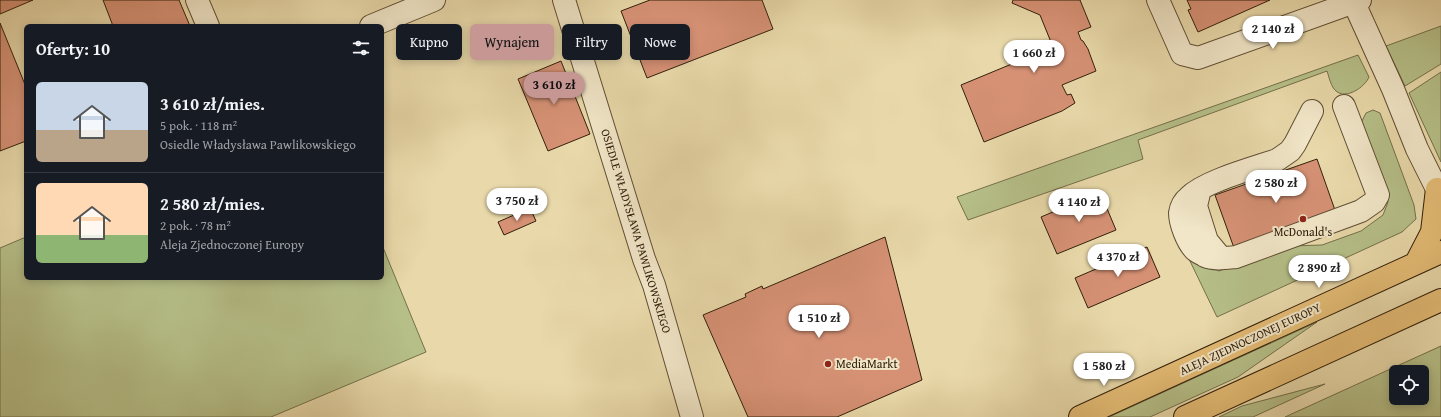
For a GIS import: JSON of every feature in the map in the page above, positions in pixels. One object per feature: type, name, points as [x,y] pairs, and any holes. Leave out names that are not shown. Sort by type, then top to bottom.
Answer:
[{"type":"main road","points":[[1416,263],[1432,232],[1440,193]]},
{"type":"main road","name":"ALEJA ZJEDNOCZONEJ EUROPY","points":[[1080,417],[1441,252]]},
{"type":"main road","points":[[1185,417],[1441,300]]},
{"type":"street","points":[[197,0],[207,24]]},
{"type":"street","points":[[375,24],[434,0]]},
{"type":"street","name":"OSIEDLE WŁADYSŁAWA PAWLIKOWSKIEGO","points":[[564,0],[660,307],[692,417]]},
{"type":"street","points":[[1158,0],[1182,54],[1198,58],[1357,1],[1417,149],[1440,193]]},
{"type":"street","points":[[1312,111],[1295,144],[1285,156],[1208,184],[1200,189],[1196,206],[1207,241],[1221,258],[1236,257],[1338,220],[1361,211],[1374,202],[1378,195],[1344,106]]},
{"type":"green space","points":[[1441,26],[1441,64],[1405,86],[1386,46]]},
{"type":"green space","points":[[1358,55],[1369,77],[1364,85],[1350,93],[1345,94],[1336,91],[1331,84],[1327,71],[1138,140],[1143,159],[968,220],[957,197]]},
{"type":"green space","points":[[1441,72],[1441,162],[1409,93]]},
{"type":"green space","points":[[1373,110],[1380,113],[1414,205],[1416,219],[1402,232],[1217,317],[1189,259],[1219,271],[1290,246],[1322,245],[1361,231],[1383,215],[1388,202],[1361,123],[1366,113]]},
{"type":"green space","points":[[24,238],[24,280],[384,280],[384,250],[426,352],[271,417],[0,417],[0,248]]},
{"type":"green space","points":[[1317,322],[1238,377],[1150,417],[1109,417]]},
{"type":"green space","points":[[1441,346],[1441,417],[1285,417],[1389,370],[1389,405],[1429,405],[1429,365],[1399,365]]},
{"type":"green space","points":[[1325,384],[1253,417],[1219,417],[1242,406]]},
{"type":"building","points":[[0,0],[33,0],[0,14]]},
{"type":"building","points":[[103,0],[179,0],[189,24],[112,24]]},
{"type":"building","points":[[650,0],[762,0],[773,29],[647,78],[640,60],[690,60],[690,24],[630,24],[630,34],[621,11]]},
{"type":"building","points":[[1013,0],[1080,0],[1091,27],[1078,32],[1081,40],[1088,49],[1096,71],[1062,85],[1067,95],[1071,94],[1075,103],[1062,111],[984,142],[961,85],[1031,56],[1033,61],[1055,52],[1040,15],[1012,3]]},
{"type":"building","points":[[1187,0],[1270,0],[1198,32],[1188,10],[1191,9]]},
{"type":"building","points":[[0,23],[24,82],[24,142],[0,151]]},
{"type":"building","points":[[561,61],[590,134],[548,151],[518,79]]},
{"type":"building","points":[[1317,159],[1336,213],[1234,248],[1215,195]]},
{"type":"building","points":[[1100,192],[1116,230],[1057,254],[1041,217]]},
{"type":"building","points":[[530,208],[536,221],[504,235],[498,222]]},
{"type":"building","points":[[885,237],[922,380],[837,417],[748,417],[703,315],[746,297],[745,294],[762,286],[763,289]]},
{"type":"building","points":[[1147,247],[1160,277],[1088,308],[1075,278]]},
{"type":"place","name":"McDonald's","points":[[1303,219]]},
{"type":"place","name":"MediaMarkt","points":[[828,364]]}]
